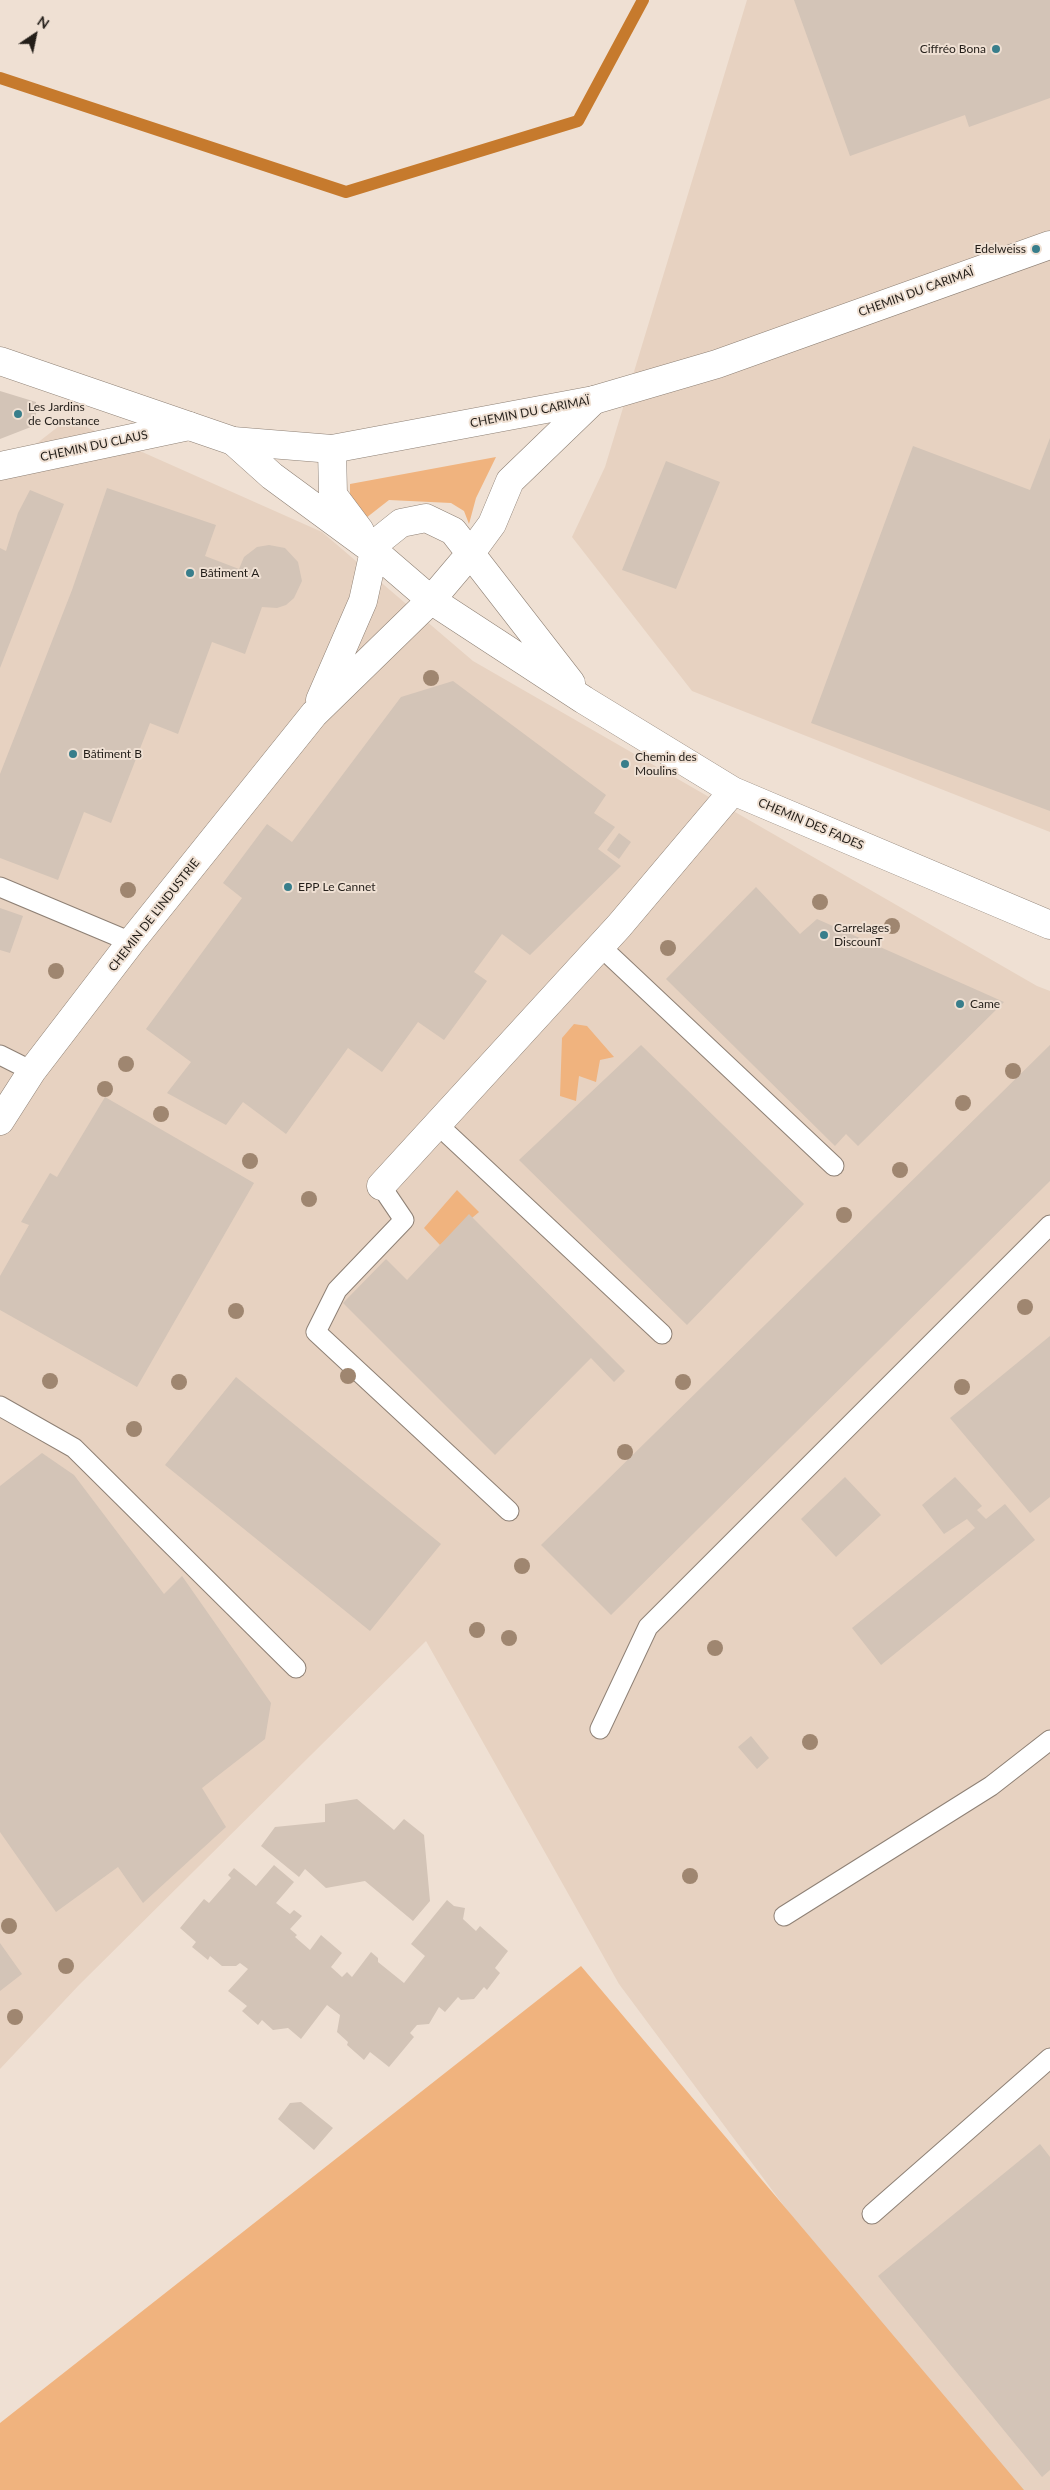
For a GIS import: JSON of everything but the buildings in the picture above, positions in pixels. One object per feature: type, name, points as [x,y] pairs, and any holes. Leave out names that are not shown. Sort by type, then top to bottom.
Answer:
[{"type":"street","name":"CHEMIN DU CARIMAÏ","points":[[0,361],[233,441],[332,449],[594,400],[717,364],[1050,245]]},
{"type":"street","points":[[314,714],[431,600],[470,554],[492,524],[510,481],[594,400]]},
{"type":"street","name":"CHEMIN DU CLAUS","points":[[0,466],[189,426]]},
{"type":"street","points":[[233,441],[272,476],[374,551]]},
{"type":"street","points":[[332,449],[334,494],[374,551]]},
{"type":"street","points":[[314,714],[363,601],[374,551],[382,539],[400,523],[426,518],[453,531],[584,700]]},
{"type":"street","name":"CHEMIN DES FADES","points":[[374,551],[431,600],[584,700],[733,791],[1050,925]]},
{"type":"street","name":"CHEMIN DE L'INDUSTRIE","points":[[0,1121],[32,1071],[314,714]]},
{"type":"street","points":[[381,1186],[600,946],[733,791]]},
{"type":"lane","points":[[0,887],[132,942]]},
{"type":"lane","points":[[600,946],[834,1166]]},
{"type":"lane","points":[[0,1055],[32,1071]]},
{"type":"lane","points":[[437,1124],[662,1334]]},
{"type":"lane","points":[[381,1186],[404,1220],[338,1290],[316,1332],[509,1511]]},
{"type":"lane","points":[[600,1729],[648,1627],[1050,1225]]},
{"type":"lane","points":[[0,1406],[74,1448],[296,1668]]},
{"type":"lane","points":[[784,1916],[991,1786],[1050,1740]]},
{"type":"lane","points":[[872,2214],[1050,2058]]},
{"type":"shaded area","points":[[747,0],[1050,0],[1050,832],[692,691],[572,537],[605,467]]},
{"type":"shaded area","points":[[68,419],[322,532],[473,661],[1037,986],[1050,991],[1050,2490],[995,2490],[619,1984],[426,1641],[79,1985],[0,2069],[0,472]]},
{"type":"shaded area","points":[[496,457],[476,498],[469,524],[464,511],[451,503],[389,500],[366,518],[350,497],[350,484]]},
{"type":"shaded area","points":[[574,1024],[587,1026],[614,1057],[600,1060],[596,1082],[579,1076],[576,1101],[560,1096],[562,1038]]},
{"type":"shaded area","points":[[457,1190],[479,1212],[440,1245],[424,1228]]},
{"type":"shaded area","points":[[581,1966],[1024,2490],[0,2490],[0,2423]]},
{"type":"waterway","points":[[0,78],[346,192],[578,121],[643,0]]},
{"type":"place","name":"Ciffréo Bona","points":[[996,49]]},
{"type":"place","name":"Edelweiss","points":[[1036,249]]},
{"type":"place","name":"Les Jardins de Constance","points":[[18,414]]},
{"type":"place","name":"Bâtiment A","points":[[190,573]]},
{"type":"place","name":"Bâtiment B","points":[[73,754]]},
{"type":"place","name":"Chemin des Moulins","points":[[625,764]]},
{"type":"place","name":"EPP Le Cannet","points":[[288,887]]},
{"type":"place","name":"Carrelages DiscounT","points":[[824,935]]},
{"type":"place","name":"Came","points":[[960,1004]]}]
